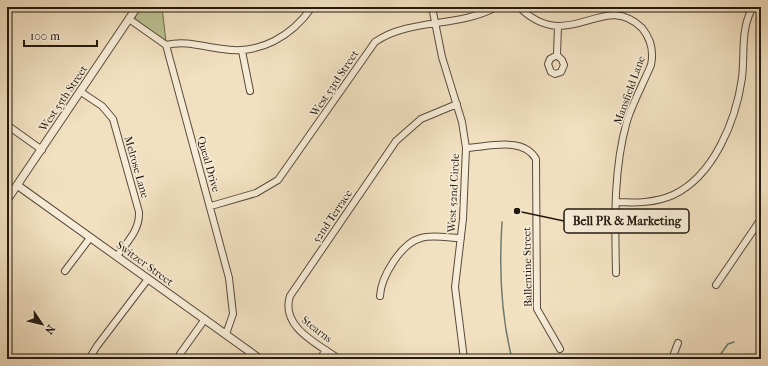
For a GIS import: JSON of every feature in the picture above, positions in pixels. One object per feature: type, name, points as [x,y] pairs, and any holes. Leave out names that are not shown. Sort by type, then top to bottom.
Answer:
[{"type":"street","name":"West 55th Street","points":[[7,200],[137,7]]},
{"type":"street","points":[[129,19],[166,45],[186,43],[225,50],[242,51],[268,44],[279,39],[298,25],[312,7]]},
{"type":"street","name":"West 52nd Circle","points":[[432,7],[442,57],[462,122],[466,148],[461,238],[456,292],[464,359]]},
{"type":"street","name":"West 53rd Street","points":[[211,206],[256,193],[278,180],[375,42],[395,31],[466,19],[496,7]]},
{"type":"street","name":"Mansfield Lane","points":[[519,7],[535,19],[558,26],[571,24],[603,12],[626,14],[638,22],[650,41],[652,58],[651,65],[632,108],[622,142],[617,178],[616,273]]},
{"type":"street","points":[[617,202],[649,202],[673,195],[691,183],[709,163],[722,142],[735,113],[742,76],[743,38],[753,7]]},
{"type":"street","points":[[557,55],[558,26]]},
{"type":"street","name":"Queal Drive","points":[[166,45],[211,206],[231,292],[233,314],[226,334]]},
{"type":"street","points":[[242,51],[250,91]]},
{"type":"street","name":"Melrose Lane","points":[[81,92],[102,106],[113,119],[139,212],[138,224],[135,231],[117,256]]},
{"type":"street","name":"52nd Terrace","points":[[288,311],[290,296],[297,285],[389,151],[402,135],[421,120],[457,104]]},
{"type":"street","points":[[7,125],[42,150]]},
{"type":"street","name":"Ballentine Street","points":[[466,148],[516,145],[526,148],[536,159],[537,309],[560,349]]},
{"type":"street","name":"Switzer Street","points":[[18,185],[260,359]]},
{"type":"street","points":[[716,285],[761,219]]},
{"type":"street","points":[[380,296],[380,286],[387,273],[403,250],[413,241],[424,237],[461,238]]},
{"type":"street","points":[[65,271],[90,238]]},
{"type":"street","points":[[89,359],[97,346],[148,279]]},
{"type":"street","name":"Stearns","points":[[288,311],[290,319],[297,329],[339,359]]},
{"type":"street","points":[[180,354],[205,319]]},
{"type":"street","points":[[672,359],[678,343]]},
{"type":"street","points":[[320,359],[326,350]]},
{"type":"green space","points":[[140,7],[162,7],[166,42],[135,19],[135,15]]},
{"type":"waterway","points":[[502,222],[501,274],[503,308],[512,359]]},
{"type":"waterway","points":[[717,359],[728,344],[734,342]]},
{"type":"place","name":"Bell PR & Marketing","points":[[517,211]]}]
